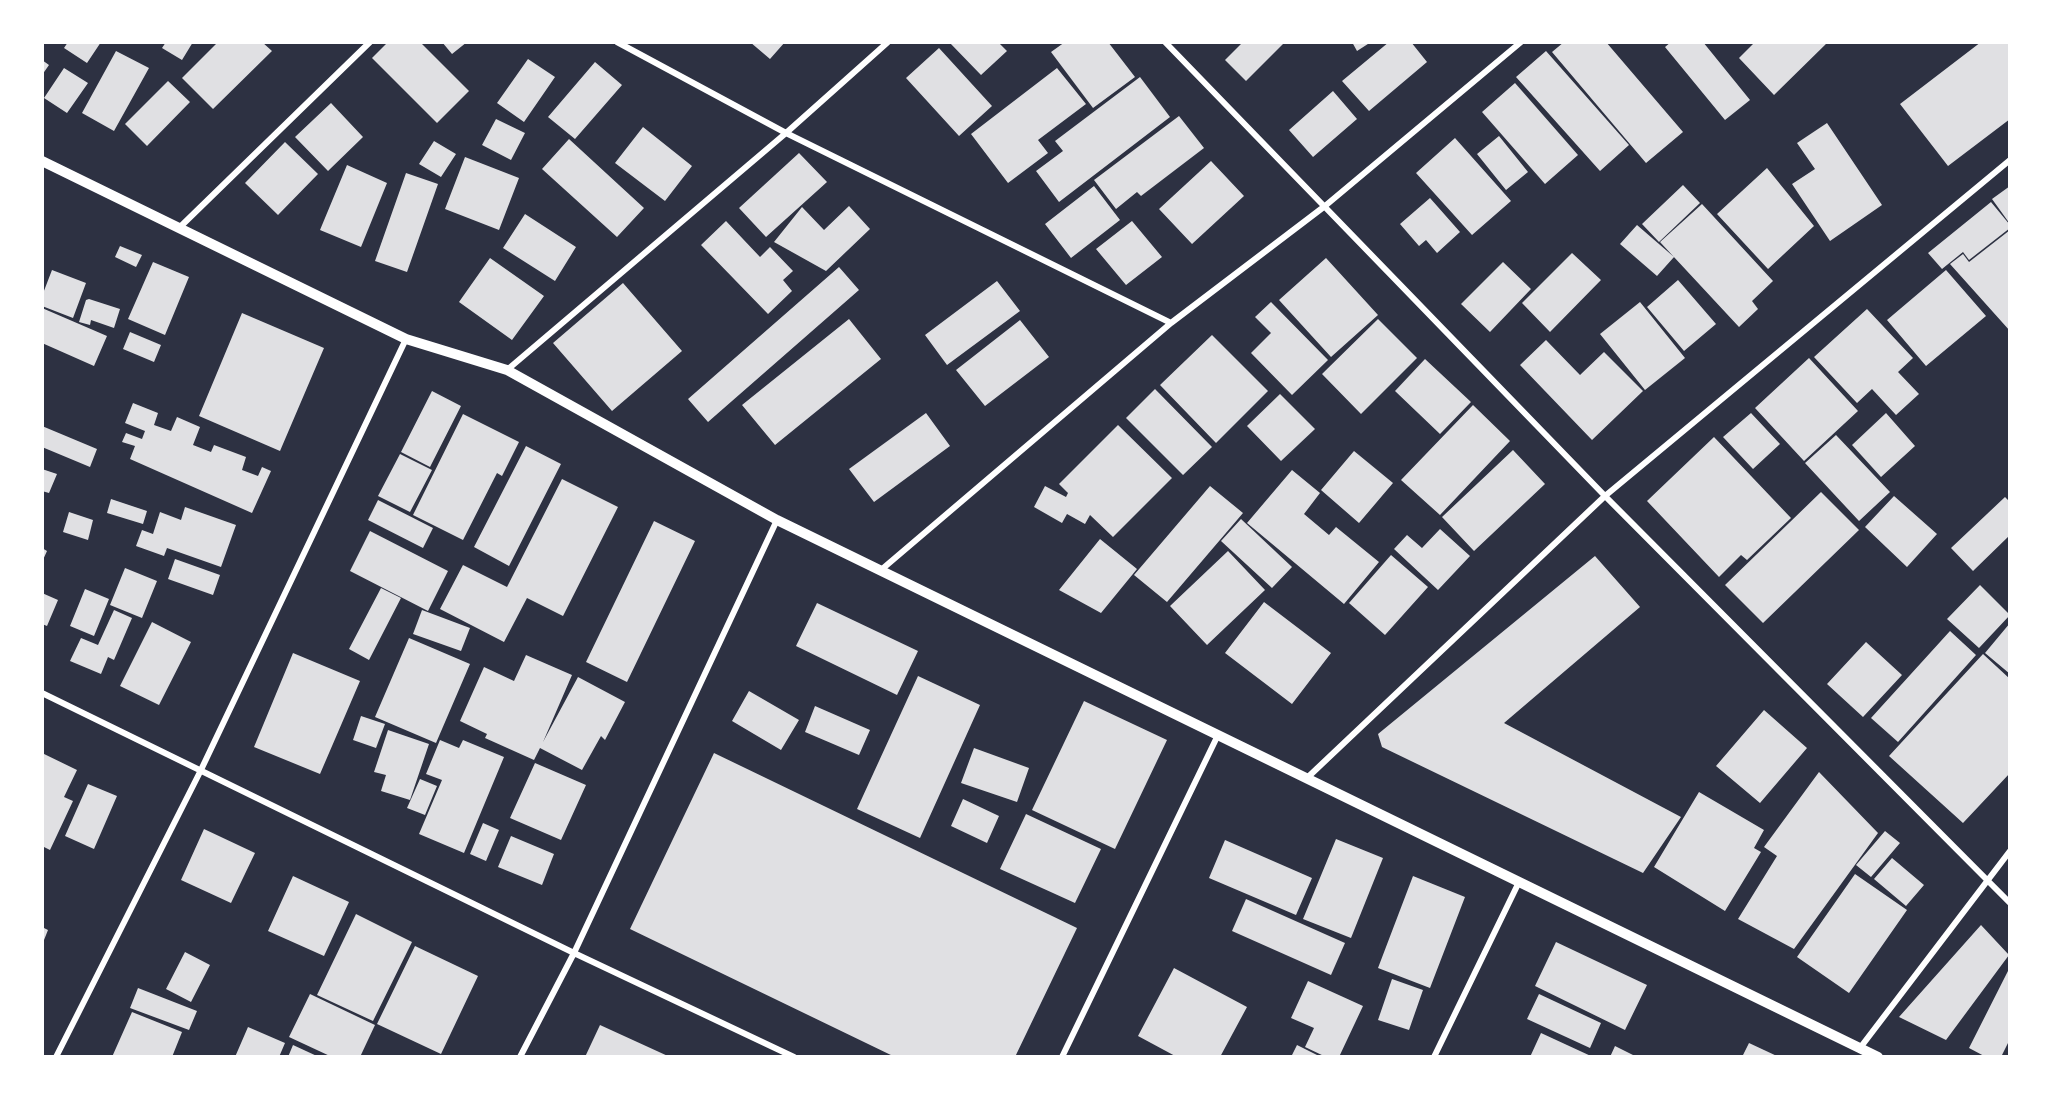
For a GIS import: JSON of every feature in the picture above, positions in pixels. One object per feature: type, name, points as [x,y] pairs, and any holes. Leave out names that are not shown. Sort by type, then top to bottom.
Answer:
[{"type":"street","points":[[179,228],[370,42]]},
{"type":"street","points":[[617,42],[786,133],[1171,323]]},
{"type":"street","points":[[507,370],[786,133],[888,42]]},
{"type":"street","points":[[1165,42],[1605,496],[2010,903]]},
{"type":"street","points":[[881,570],[1171,323],[1325,206],[1521,42]]},
{"type":"street","points":[[1307,778],[1605,496],[2010,160]]},
{"type":"street","points":[[42,161],[406,339],[507,370],[777,520],[1878,1057]]},
{"type":"street","points":[[56,1057],[200,772],[406,339]]},
{"type":"street","points":[[520,1057],[574,953],[777,520]]},
{"type":"street","points":[[42,693],[200,772],[794,1057]]},
{"type":"street","points":[[1062,1057],[1218,735]]},
{"type":"street","points":[[1860,1048],[2010,851]]},
{"type":"street","points":[[1434,1057],[1519,882]]},
{"type":"building","points":[[68,42],[101,42],[87,63],[64,48]]},
{"type":"building","points":[[166,42],[193,42],[182,60],[162,48]]},
{"type":"building","points":[[218,42],[262,42],[272,51],[213,109],[182,78]]},
{"type":"building","points":[[388,42],[420,42],[469,91],[437,123],[372,58]]},
{"type":"building","points":[[442,42],[467,42],[452,54]]},
{"type":"building","points":[[750,42],[785,42],[770,59]]},
{"type":"building","points":[[949,42],[998,42],[1007,51],[981,75]]},
{"type":"building","points":[[1065,42],[1108,42],[1135,77],[1093,108],[1051,52]]},
{"type":"building","points":[[1243,42],[1285,42],[1246,81],[1225,60]]},
{"type":"building","points":[[1352,42],[1371,42],[1357,51]]},
{"type":"building","points":[[1389,42],[1411,42],[1427,62],[1369,111],[1342,81]]},
{"type":"building","points":[[1564,42],[1606,42],[1683,132],[1646,163],[1552,52]]},
{"type":"building","points":[[1671,42],[1703,42],[1750,100],[1725,120],[1665,47]]},
{"type":"building","points":[[1755,42],[1828,42],[1774,95],[1739,58]]},
{"type":"building","points":[[1981,42],[2010,42],[2010,119],[1948,166],[1900,104]]},
{"type":"building","points":[[939,48],[992,106],[959,136],[906,78]]},
{"type":"building","points":[[116,51],[149,68],[114,131],[82,113]]},
{"type":"building","points":[[1546,51],[1629,145],[1600,171],[1516,77]]},
{"type":"building","points":[[528,59],[555,77],[524,122],[497,103]]},
{"type":"building","points":[[42,60],[49,65],[42,75]]},
{"type":"building","points":[[595,62],[622,85],[575,139],[548,117]]},
{"type":"building","points":[[64,68],[88,83],[67,113],[44,98]]},
{"type":"building","points":[[1057,68],[1086,104],[1038,140],[1048,153],[1008,183],[971,134]]},
{"type":"building","points":[[1140,77],[1170,117],[1059,202],[1036,171],[1063,151],[1055,141]]},
{"type":"building","points":[[168,81],[190,102],[147,146],[125,124]]},
{"type":"building","points":[[1515,83],[1578,155],[1545,184],[1482,112]]},
{"type":"building","points":[[1333,91],[1357,119],[1313,157],[1289,130]]},
{"type":"building","points":[[331,103],[363,137],[328,171],[295,137]]},
{"type":"building","points":[[1179,116],[1204,148],[1141,196],[1137,192],[1116,209],[1094,180]]},
{"type":"building","points":[[496,119],[525,133],[511,160],[482,145]]},
{"type":"building","points":[[1827,123],[1882,205],[1830,241],[1792,184],[1815,169],[1797,143]]},
{"type":"building","points":[[643,127],[692,166],[665,201],[615,163]]},
{"type":"building","points":[[1499,136],[1528,172],[1506,190],[1477,154]]},
{"type":"building","points":[[1455,138],[1511,201],[1472,235],[1416,173]]},
{"type":"building","points":[[569,139],[644,208],[617,237],[542,169]]},
{"type":"building","points":[[434,141],[456,154],[441,177],[419,164]]},
{"type":"building","points":[[285,142],[318,174],[278,215],[245,183]]},
{"type":"building","points":[[799,153],[827,182],[766,237],[739,208]]},
{"type":"building","points":[[465,157],[519,178],[499,230],[445,209]]},
{"type":"building","points":[[1211,161],[1244,196],[1192,244],[1159,209]]},
{"type":"building","points":[[347,165],[387,183],[361,247],[320,230]]},
{"type":"building","points":[[1767,168],[1814,226],[1768,269],[1717,214]]},
{"type":"building","points":[[406,173],[438,184],[407,272],[375,261]]},
{"type":"building","points":[[1683,185],[1700,203],[1659,242],[1642,224]]},
{"type":"building","points":[[1094,186],[1120,220],[1071,258],[1045,224]]},
{"type":"building","points":[[2010,186],[2010,224],[1992,199]]},
{"type":"building","points":[[1430,198],[1460,232],[1437,253],[1426,240],[1419,246],[1400,224]]},
{"type":"building","points":[[1991,202],[2010,228],[1969,260],[1963,252],[1942,269],[1928,253]]},
{"type":"building","points":[[1702,204],[1773,281],[1752,301],[1758,309],[1739,327],[1660,242]]},
{"type":"building","points":[[849,206],[870,229],[826,271],[774,242],[802,207],[824,230]]},
{"type":"building","points":[[525,214],[576,247],[555,281],[503,248]]},
{"type":"building","points":[[726,221],[760,257],[770,247],[793,271],[783,280],[792,291],[768,314],[701,245]]},
{"type":"building","points":[[1132,221],[1162,257],[1126,285],[1096,249]]},
{"type":"building","points":[[1637,225],[1674,257],[1657,276],[1620,244]]},
{"type":"building","points":[[2010,230],[2010,331],[1950,264],[1963,254],[1969,262]]},
{"type":"building","points":[[120,246],[142,255],[136,267],[115,257]]},
{"type":"building","points":[[1572,253],[1601,280],[1550,332],[1522,303]]},
{"type":"building","points":[[490,258],[544,296],[512,340],[459,302]]},
{"type":"building","points":[[1326,258],[1378,315],[1331,357],[1279,300]]},
{"type":"building","points":[[153,262],[189,277],[165,335],[128,319]]},
{"type":"building","points":[[1503,262],[1531,289],[1490,332],[1461,304]]},
{"type":"building","points":[[839,267],[859,290],[708,422],[688,399]]},
{"type":"building","points":[[52,270],[86,283],[73,318],[42,306],[42,296]]},
{"type":"building","points":[[1946,270],[1986,316],[1926,366],[1887,320]]},
{"type":"building","points":[[1678,280],[1716,324],[1684,351],[1647,307]]},
{"type":"building","points":[[997,281],[1020,311],[947,365],[925,335]]},
{"type":"building","points":[[623,283],[682,351],[612,411],[553,343]]},
{"type":"building","points":[[86,300],[120,309],[114,328],[91,320],[90,325],[79,322]]},
{"type":"building","points":[[1271,302],[1328,360],[1292,395],[1251,353],[1271,333],[1255,317]]},
{"type":"building","points":[[1640,302],[1685,358],[1645,390],[1600,334]]},
{"type":"building","points":[[42,308],[107,336],[94,366],[42,343]]},
{"type":"building","points":[[1867,309],[1913,358],[1898,372],[1919,394],[1896,415],[1872,389],[1857,403],[1814,357]]},
{"type":"building","points":[[242,313],[324,348],[280,451],[199,416]]},
{"type":"building","points":[[849,319],[881,359],[775,445],[742,405]]},
{"type":"building","points":[[1378,319],[1417,358],[1361,414],[1322,374]]},
{"type":"building","points":[[1020,320],[1049,357],[985,406],[956,370]]},
{"type":"building","points":[[130,332],[161,345],[154,362],[123,349]]},
{"type":"building","points":[[1212,335],[1268,391],[1216,443],[1160,385]]},
{"type":"building","points":[[1546,340],[1580,375],[1604,352],[1643,391],[1592,440],[1520,365]]},
{"type":"building","points":[[1809,358],[1858,411],[1804,461],[1755,408]]},
{"type":"building","points":[[1425,359],[1471,402],[1440,434],[1395,391]]},
{"type":"building","points":[[1155,389],[1212,447],[1183,475],[1126,418]]},
{"type":"building","points":[[432,391],[461,406],[430,467],[401,452]]},
{"type":"building","points":[[1280,394],[1315,429],[1281,461],[1247,426]]},
{"type":"building","points":[[133,403],[158,413],[154,425],[171,431],[177,417],[200,427],[193,445],[211,452],[214,445],[246,457],[242,470],[258,476],[262,467],[271,471],[252,513],[130,459],[135,446],[122,442],[126,433],[142,439],[145,431],[125,423]]},
{"type":"building","points":[[1473,405],[1510,441],[1440,515],[1401,480]]},
{"type":"building","points":[[926,413],[950,446],[874,502],[849,469]]},
{"type":"building","points":[[1751,413],[1780,444],[1753,469],[1723,437]]},
{"type":"building","points":[[1886,413],[1915,446],[1881,477],[1852,445]]},
{"type":"building","points":[[463,414],[519,442],[502,476],[497,473],[463,540],[413,515]]},
{"type":"building","points":[[1118,425],[1172,478],[1113,537],[1090,515],[1085,524],[1067,514],[1062,523],[1034,507],[1045,486],[1066,497],[1068,493],[1059,484]]},
{"type":"building","points":[[42,426],[97,449],[90,467],[42,447]]},
{"type":"building","points":[[1836,435],[1890,492],[1859,521],[1805,463]]},
{"type":"building","points":[[1714,437],[1791,518],[1747,560],[1741,555],[1719,577],[1647,501]]},
{"type":"building","points":[[526,446],[561,464],[509,566],[474,547]]},
{"type":"building","points":[[1513,450],[1545,484],[1474,551],[1442,517]]},
{"type":"building","points":[[1354,451],[1393,483],[1359,523],[1321,490]]},
{"type":"building","points":[[400,454],[432,470],[410,512],[378,496]]},
{"type":"building","points":[[42,469],[57,474],[49,493],[42,491]]},
{"type":"building","points":[[1292,470],[1320,493],[1304,514],[1329,535],[1336,527],[1379,562],[1344,604],[1247,523]]},
{"type":"building","points":[[562,479],[618,507],[563,616],[527,598],[504,642],[440,609],[463,565],[507,587]]},
{"type":"building","points":[[1210,486],[1243,513],[1167,602],[1134,575]]},
{"type":"building","points":[[1821,492],[1859,530],[1763,623],[1725,585]]},
{"type":"building","points":[[1894,496],[1937,534],[1907,567],[1865,527]]},
{"type":"building","points":[[2005,497],[2010,502],[2010,535],[1973,571],[1951,548]]},
{"type":"building","points":[[111,499],[147,511],[143,524],[107,513]]},
{"type":"building","points":[[378,500],[433,528],[423,548],[368,520]]},
{"type":"building","points":[[185,507],[236,525],[221,567],[167,548],[164,556],[136,546],[142,530],[153,534],[160,512],[181,520]]},
{"type":"building","points":[[69,512],[93,520],[88,540],[63,532]]},
{"type":"building","points":[[1241,519],[1292,567],[1272,588],[1221,541]]},
{"type":"building","points":[[654,521],[695,541],[627,682],[586,662]]},
{"type":"building","points":[[1440,529],[1470,556],[1438,590],[1394,549],[1407,535],[1422,548]]},
{"type":"building","points":[[370,531],[448,571],[428,611],[350,571]]},
{"type":"building","points":[[1100,539],[1137,569],[1101,613],[1059,590]]},
{"type":"building","points":[[42,548],[47,551],[42,562]]},
{"type":"building","points":[[1228,551],[1265,590],[1207,645],[1170,606]]},
{"type":"building","points":[[1391,555],[1428,587],[1385,635],[1349,603]]},
{"type":"building","points":[[1595,556],[1640,607],[1504,723],[1681,817],[1643,873],[1382,747],[1378,734]]},
{"type":"building","points":[[175,559],[220,575],[213,595],[168,579]]},
{"type":"building","points":[[125,568],[157,581],[142,618],[110,605]]},
{"type":"building","points":[[1980,585],[2010,615],[1979,648],[1947,619]]},
{"type":"building","points":[[381,588],[401,598],[369,660],[349,649]]},
{"type":"building","points":[[85,589],[109,599],[94,636],[70,626]]},
{"type":"building","points":[[42,593],[58,600],[47,626],[42,624]]},
{"type":"building","points":[[1264,602],[1331,653],[1292,704],[1225,653]]},
{"type":"building","points":[[817,603],[918,651],[897,695],[796,646]]},
{"type":"building","points":[[114,610],[132,618],[114,660],[108,657],[101,674],[70,661],[81,638],[98,645]]},
{"type":"building","points":[[422,610],[470,628],[461,651],[413,634]]},
{"type":"building","points":[[152,622],[191,642],[159,705],[120,686]]},
{"type":"building","points":[[2010,623],[2010,674],[1985,653]]},
{"type":"building","points":[[1950,631],[1976,655],[1898,742],[1871,718]]},
{"type":"building","points":[[409,638],[470,664],[436,743],[375,717]]},
{"type":"building","points":[[1866,642],[1902,675],[1863,717],[1827,684]]},
{"type":"building","points":[[293,653],[360,681],[320,774],[254,747]]},
{"type":"building","points":[[1983,654],[2010,679],[2010,773],[1963,823],[1889,756]]},
{"type":"building","points":[[526,655],[572,675],[543,742],[578,677],[625,702],[605,740],[601,736],[582,770],[540,748],[534,760],[485,738],[487,734],[460,721],[484,667],[514,681]]},
{"type":"building","points":[[918,676],[980,705],[920,838],[857,809]]},
{"type":"building","points":[[749,691],[799,720],[781,750],[732,721]]},
{"type":"building","points":[[1084,701],[1167,740],[1115,849],[1032,810]]},
{"type":"building","points":[[815,706],[870,730],[859,755],[805,732]]},
{"type":"building","points":[[1764,710],[1807,748],[1760,803],[1716,766]]},
{"type":"building","points":[[361,716],[385,724],[376,748],[353,740]]},
{"type":"building","points":[[388,730],[429,744],[410,800],[381,791],[386,775],[374,772]]},
{"type":"building","points":[[440,740],[459,748],[463,740],[504,757],[464,853],[419,834],[442,780],[426,774]]},
{"type":"building","points":[[974,748],[1029,768],[1017,802],[961,783]]},
{"type":"building","points":[[42,753],[77,770],[64,797],[73,801],[50,850],[42,846]]},
{"type":"building","points":[[714,753],[1077,928],[1015,1057],[895,1057],[630,929]]},
{"type":"building","points":[[535,763],[586,785],[561,840],[510,818]]},
{"type":"building","points":[[1819,772],[1878,833],[1794,949],[1738,919],[1777,856],[1764,847]]},
{"type":"building","points":[[420,779],[437,786],[425,815],[407,808]]},
{"type":"building","points":[[88,784],[117,796],[94,849],[65,836]]},
{"type":"building","points":[[1699,792],[1764,830],[1754,848],[1761,852],[1725,911],[1654,867]]},
{"type":"building","points":[[963,799],[999,816],[987,843],[951,826]]},
{"type":"building","points":[[1026,814],[1101,849],[1075,903],[1000,869]]},
{"type":"building","points":[[483,823],[499,830],[486,861],[470,854]]},
{"type":"building","points":[[204,829],[255,853],[231,903],[181,880]]},
{"type":"building","points":[[1885,831],[1900,843],[1871,877],[1856,865]]},
{"type":"building","points":[[511,836],[554,854],[542,885],[498,867]]},
{"type":"building","points":[[1336,839],[1383,858],[1351,938],[1303,919]]},
{"type":"building","points":[[1225,840],[1312,878],[1296,915],[1209,878]]},
{"type":"building","points":[[1892,858],[1924,885],[1906,906],[1874,879]]},
{"type":"building","points":[[1855,874],[1907,910],[1849,993],[1797,957]]},
{"type":"building","points":[[293,876],[349,902],[324,956],[268,931]]},
{"type":"building","points":[[1413,876],[1465,897],[1430,988],[1378,968]]},
{"type":"building","points":[[1246,899],[1345,943],[1331,975],[1232,931]]},
{"type":"building","points":[[356,914],[412,942],[373,1021],[317,995]]},
{"type":"building","points":[[1981,925],[2009,955],[1946,1040],[1899,1017]]},
{"type":"building","points":[[42,927],[48,930],[42,945]]},
{"type":"building","points":[[1556,942],[1647,985],[1625,1030],[1535,986]]},
{"type":"building","points":[[415,946],[478,976],[441,1054],[377,1024]]},
{"type":"building","points":[[185,952],[210,965],[191,1002],[166,989]]},
{"type":"building","points":[[2010,967],[2010,1039],[2001,1057],[1986,1057],[1969,1048]]},
{"type":"building","points":[[1174,968],[1247,1007],[1220,1057],[1177,1057],[1138,1036]]},
{"type":"building","points":[[1392,979],[1423,990],[1409,1030],[1378,1020]]},
{"type":"building","points":[[1308,981],[1363,1006],[1339,1057],[1326,1057],[1305,1047],[1314,1028],[1291,1018]]},
{"type":"building","points":[[138,988],[197,1011],[189,1030],[130,1008]]},
{"type":"building","points":[[310,994],[375,1025],[360,1057],[332,1057],[289,1037]]},
{"type":"building","points":[[1539,994],[1601,1023],[1590,1048],[1527,1019]]},
{"type":"building","points":[[132,1012],[182,1032],[172,1057],[112,1057]]},
{"type":"building","points":[[600,1025],[670,1057],[585,1057]]},
{"type":"building","points":[[248,1027],[285,1043],[279,1057],[235,1057]]},
{"type":"building","points":[[1541,1033],[1593,1057],[1530,1057]]},
{"type":"building","points":[[1749,1043],[1779,1057],[1742,1057]]},
{"type":"building","points":[[293,1045],[319,1057],[288,1057]]},
{"type":"building","points":[[1297,1045],[1321,1057],[1291,1057]]},
{"type":"building","points":[[1615,1046],[1637,1057],[1610,1057]]}]
